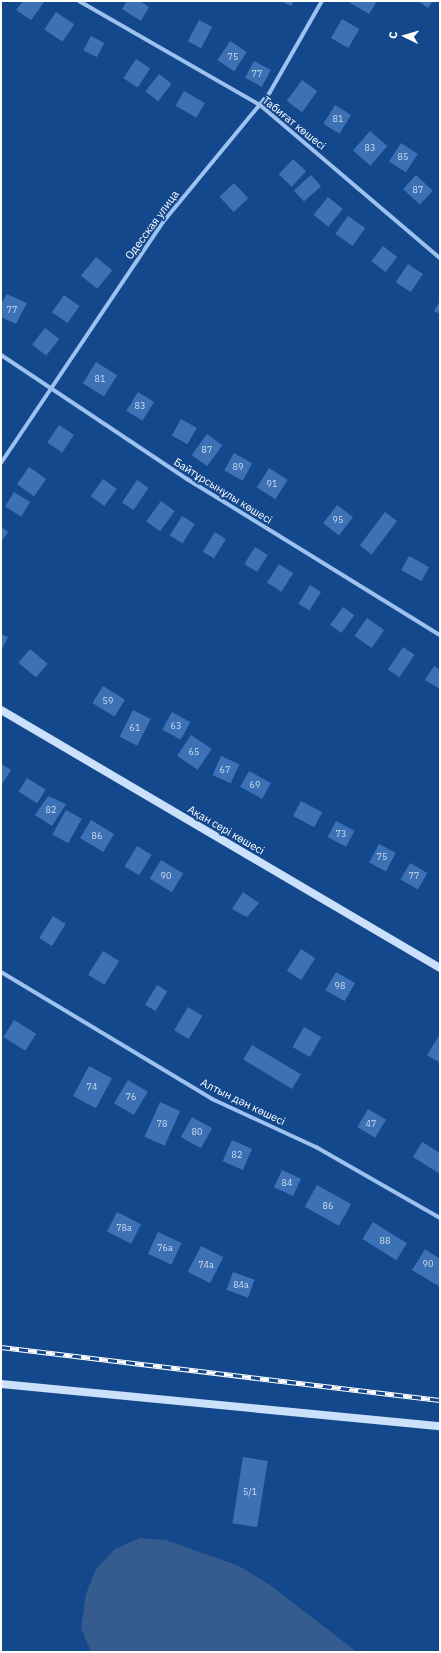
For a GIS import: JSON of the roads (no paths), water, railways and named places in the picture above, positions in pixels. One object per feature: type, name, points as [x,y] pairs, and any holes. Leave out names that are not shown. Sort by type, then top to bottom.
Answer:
[{"type":"street","name":"Табиғат көшесі","points":[[79,1],[260,105],[440,258]]},
{"type":"street","name":"Одесская улица","points":[[1,464],[163,222],[260,105],[322,1]]},
{"type":"street","name":"Байтұрсынұлы көшесі","points":[[1,355],[187,480],[440,635]]},
{"type":"street","name":"Ақан сері көшесі","points":[[1,710],[440,968]]},
{"type":"street","name":"Алтын дән көшесі","points":[[1,972],[212,1099],[316,1147],[440,1218]]},
{"type":"street","points":[[1,1384],[440,1426]]},
{"type":"water","points":[[140,1538],[166,1540],[239,1566],[270,1585],[357,1652],[91,1652],[81,1628],[86,1594],[96,1569],[115,1549]]},
{"type":"railway","points":[[1,1347],[440,1400]]}]
